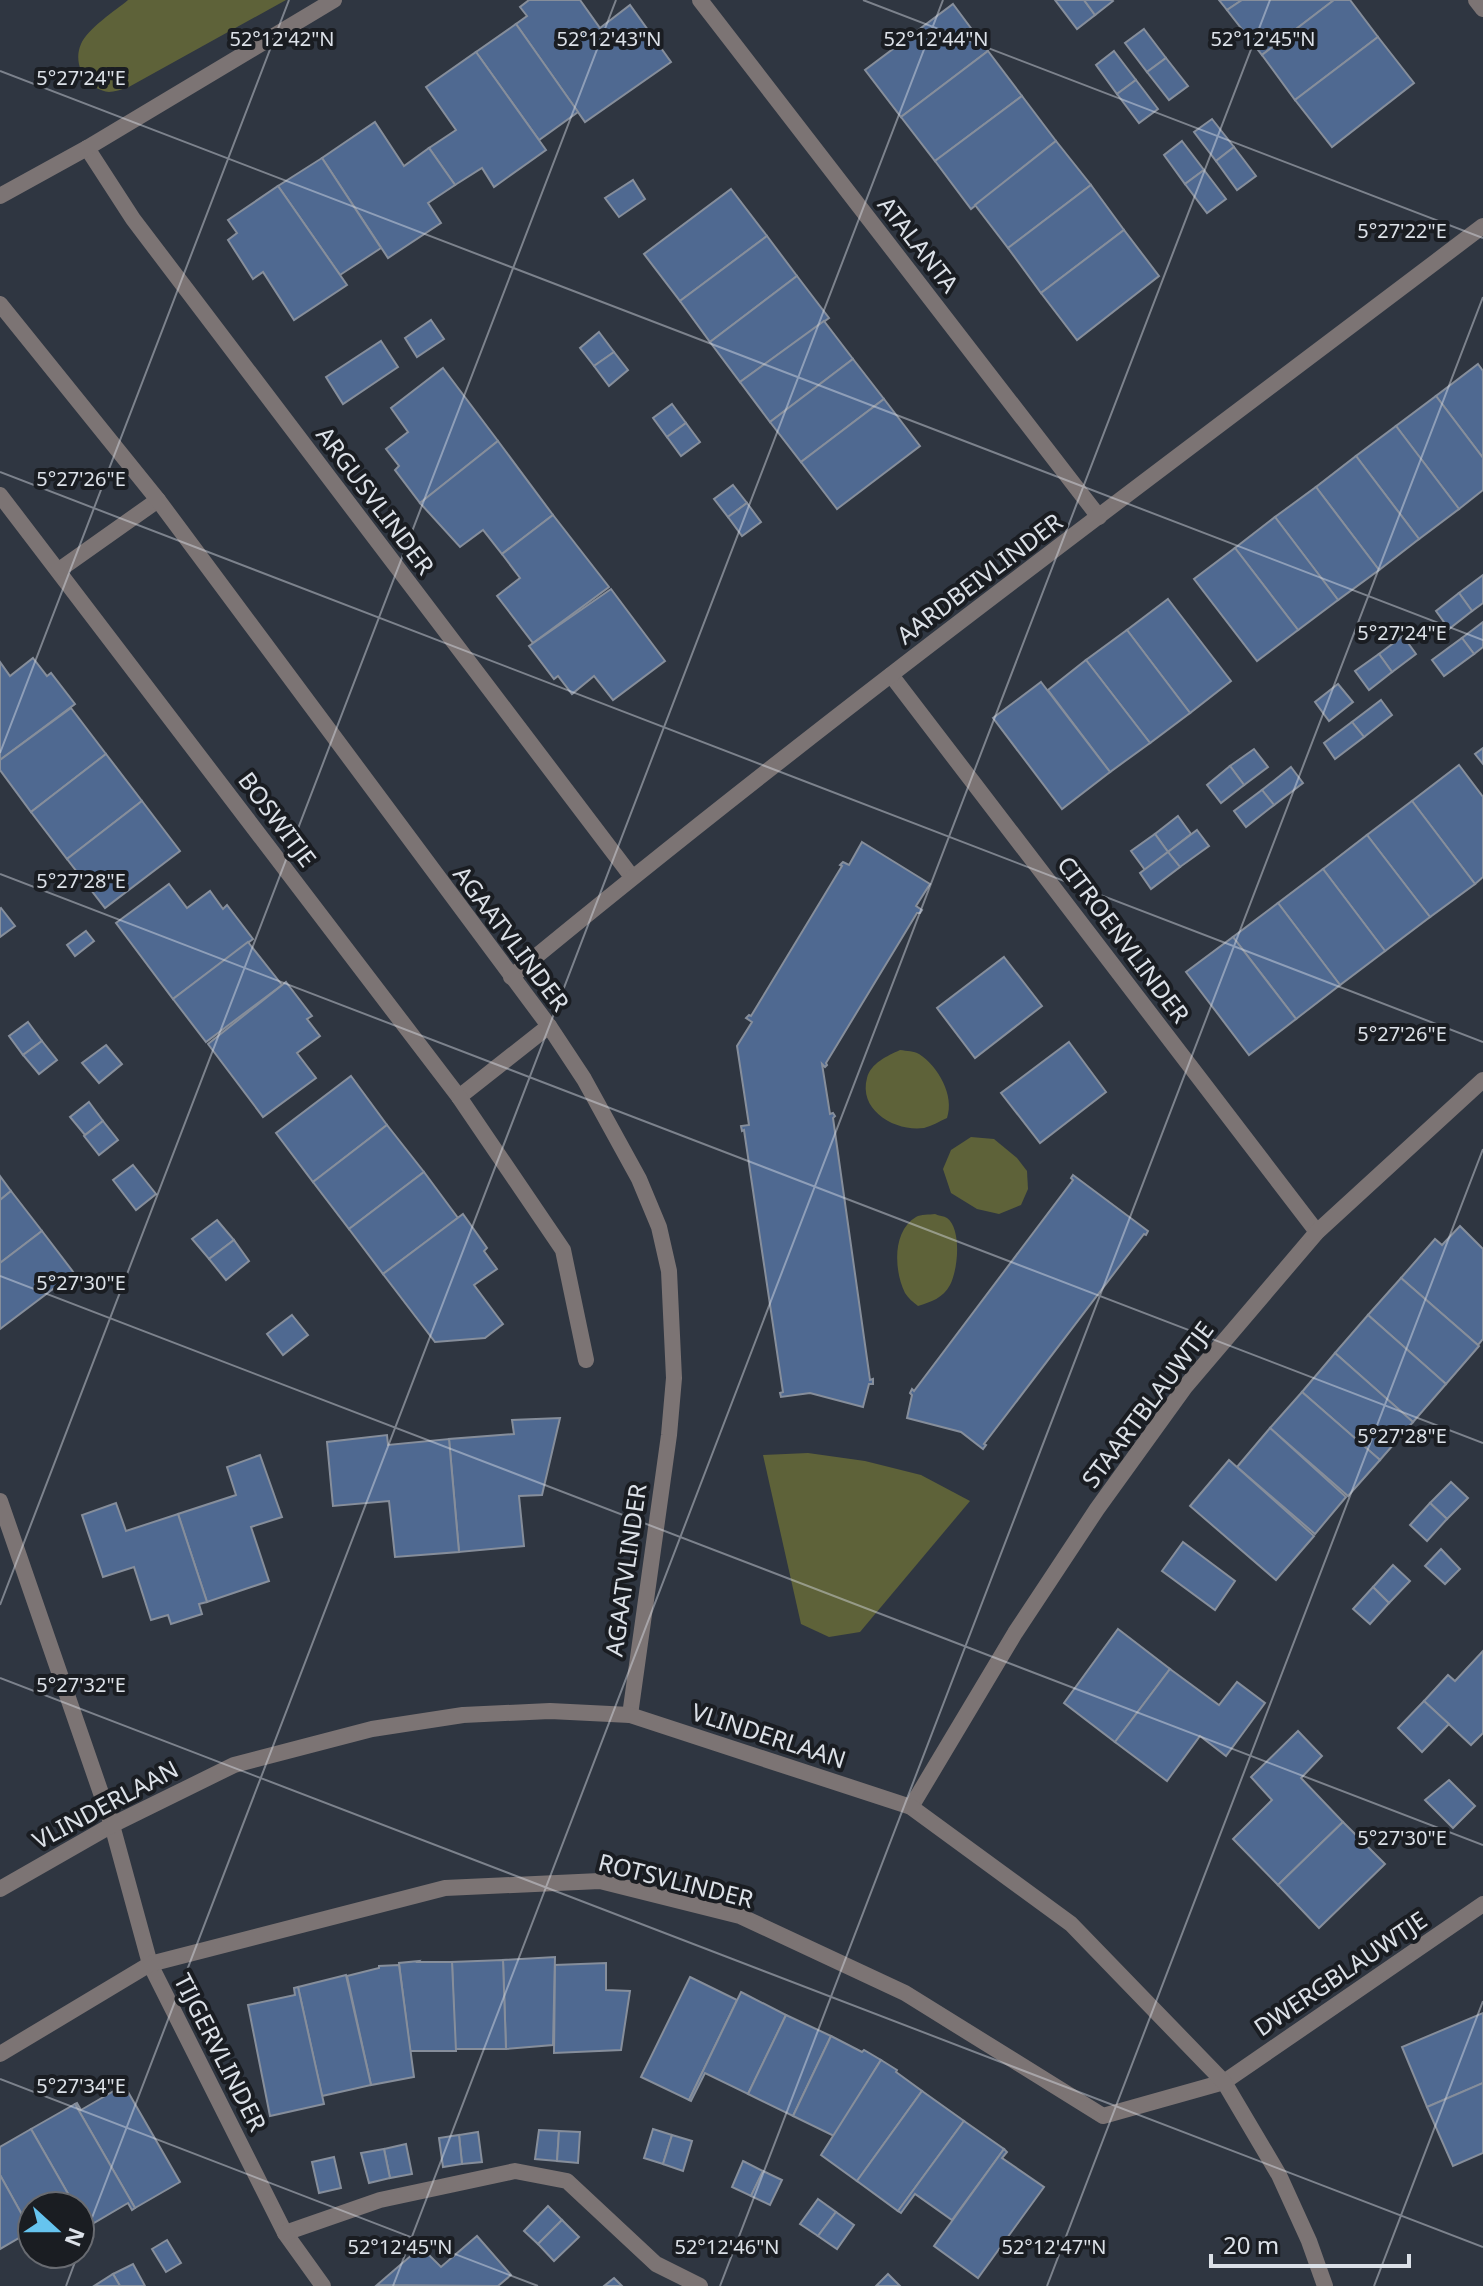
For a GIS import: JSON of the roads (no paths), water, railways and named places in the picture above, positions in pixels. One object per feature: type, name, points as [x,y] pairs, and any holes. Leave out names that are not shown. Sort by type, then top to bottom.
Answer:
[{"type":"street","points":[[0,196],[87,148],[334,0]]},
{"type":"street","name":"ATALANTA","points":[[700,0],[1099,517]]},
{"type":"street","points":[[1476,0],[1483,9]]},
{"type":"street","name":"ARGUSVLINDER","points":[[87,148],[133,219],[632,877]]},
{"type":"street","name":"AARDBEIVLINDER","points":[[511,977],[632,877],[891,675],[1483,226]]},
{"type":"street","name":"AGAATVLINDER","points":[[0,304],[158,500],[549,1026],[584,1079],[639,1179],[659,1227],[669,1271],[673,1392],[630,1715]]},
{"type":"street","name":"BOSWITJE","points":[[0,495],[459,1097],[563,1250],[586,1360]]},
{"type":"street","points":[[59,570],[158,500]]},
{"type":"street","name":"CITROENVLINDER","points":[[891,675],[1317,1232]]},
{"type":"street","points":[[459,1097],[549,1026]]},
{"type":"street","name":"STAARTBLAUWTJE","points":[[911,1807],[1015,1633],[1097,1509],[1185,1387],[1317,1232],[1483,1080]]},
{"type":"street","name":"TIJGERVLINDER","points":[[0,1501],[112,1825],[150,1964],[285,2233],[323,2286]]},
{"type":"street","name":"VLINDERLAAN","points":[[0,1889],[112,1825],[234,1765],[372,1729],[463,1715],[550,1711],[630,1715],[911,1807],[1071,1924],[1224,2082],[1279,2175],[1309,2241],[1325,2286]]},
{"type":"street","name":"ROTSVLINDER","points":[[0,2054],[150,1964],[445,1888],[600,1881],[740,1916],[891,1987],[1103,2116],[1224,2082]]},
{"type":"street","name":"DWERGBLAUWTJE","points":[[1224,2082],[1483,1904]]},
{"type":"street","points":[[285,2233],[380,2200],[515,2171],[567,2181],[656,2264],[700,2286]]}]
